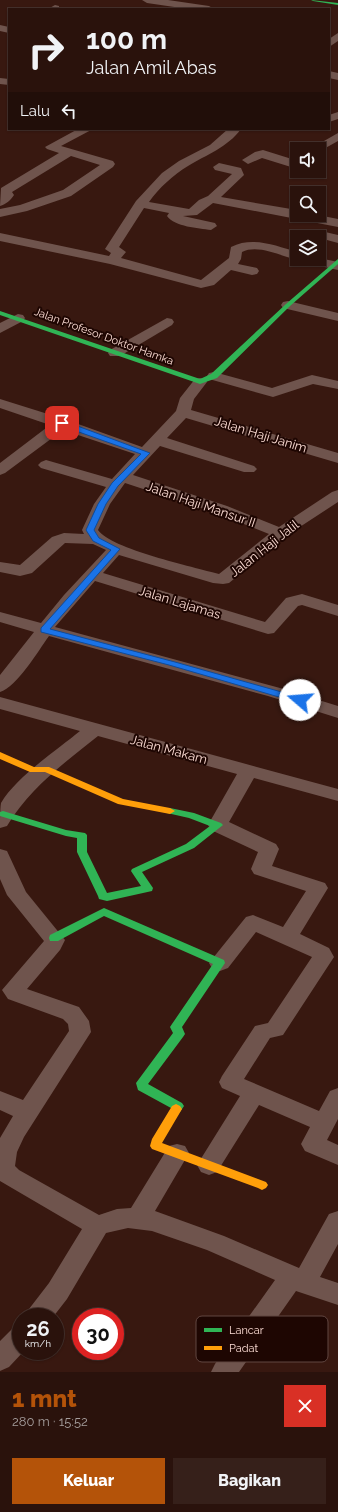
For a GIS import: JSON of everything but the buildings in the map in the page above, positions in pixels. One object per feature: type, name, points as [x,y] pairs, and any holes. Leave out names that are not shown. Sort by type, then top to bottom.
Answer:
[{"type":"street","points":[[147,0],[204,8]]},
{"type":"street","points":[[313,0],[338,4]]},
{"type":"street","points":[[330,42],[336,30]]},
{"type":"street","points":[[0,213],[23,208],[67,193],[109,164],[51,147],[85,130]]},
{"type":"street","points":[[112,260],[120,252],[111,249],[144,198],[166,176],[183,164],[217,145],[232,130]]},
{"type":"street","points":[[326,143],[338,136]]},
{"type":"street","points":[[0,202],[8,195],[5,191],[68,153]]},
{"type":"street","points":[[248,160],[259,154],[263,154],[290,163]]},
{"type":"street","points":[[140,204],[176,211],[191,212],[212,199],[239,173],[219,167]]},
{"type":"street","points":[[0,178],[17,183]]},
{"type":"street","points":[[212,199],[290,213]]},
{"type":"street","points":[[176,211],[174,218],[211,226]]},
{"type":"street","points":[[326,220],[338,223]]},
{"type":"street","points":[[326,236],[338,239]]},
{"type":"street","points":[[0,237],[112,260],[200,284],[209,282],[235,259],[236,250],[244,246],[254,245],[290,254]]},
{"type":"street","points":[[326,262],[337,264]]},
{"type":"street","points":[[96,539],[90,530],[102,504],[119,481],[183,412],[187,398],[288,305],[337,264]]},
{"type":"street","points":[[227,265],[252,271]]},
{"type":"street","points":[[288,305],[338,317]]},
{"type":"street","name":"Jalan Profesor Doktor Hamka","points":[[0,313],[115,353],[207,379]]},
{"type":"street","points":[[0,329],[18,318]]},
{"type":"street","points":[[115,353],[167,322]]},
{"type":"street","points":[[207,379],[273,393],[312,379],[338,386]]},
{"type":"street","points":[[0,403],[146,453]]},
{"type":"street","name":"Jalan Haji Janim","points":[[183,412],[338,458]]},
{"type":"street","points":[[1,468],[62,423]]},
{"type":"street","points":[[158,440],[249,469]]},
{"type":"street","name":"Jalan Haji Mansur II","points":[[46,465],[119,481],[209,505],[252,520],[280,533]]},
{"type":"street","name":"Jalan Haji Jalil","points":[[116,549],[219,579],[226,577],[280,533],[337,497]]},
{"type":"street","points":[[0,568],[20,571],[26,570],[58,540],[64,538],[96,539],[116,549],[44,630],[15,671],[0,686]]},
{"type":"street","name":"Jalan Lajamas","points":[[92,575],[194,605],[268,629],[292,602],[302,599],[338,611]]},
{"type":"street","points":[[0,617],[260,688],[338,712]]},
{"type":"street","name":"Jalan Makam","points":[[0,703],[338,796]]},
{"type":"street","points":[[94,729],[16,796],[2,818],[66,833],[82,835],[82,852],[103,896],[107,897],[148,888],[136,871],[190,846],[218,825],[248,771]]},
{"type":"street","points":[[0,755],[33,770],[46,769],[121,802],[191,815],[218,825],[269,849],[261,869],[318,888],[286,938]]},
{"type":"street","points":[[0,856],[17,895],[54,938],[53,945],[13,990],[16,993],[71,1013],[77,1019],[80,1026],[80,1032],[28,1111],[11,1141],[4,1157],[3,1164],[5,1171],[11,1177],[97,1226]]},
{"type":"street","points":[[54,938],[104,912],[220,963]]},
{"type":"street","points":[[262,1185],[154,1145],[178,1106],[142,1087],[142,1083],[180,1034],[176,1029],[176,1024],[188,1006],[204,988],[220,963],[253,922],[320,952],[322,957],[274,1029],[262,1032],[231,1080],[231,1084],[324,1123]]},
{"type":"street","points":[[209,1165],[254,1094]]},
{"type":"street","points":[[338,1096],[313,1144],[338,1156]]},
{"type":"street","points":[[0,1100],[28,1111]]},
{"type":"street","points":[[138,1218],[177,1153]]},
{"type":"street","points":[[45,1308],[58,1291],[97,1226],[108,1221],[138,1218],[202,1236],[297,1280],[338,1294]]},
{"type":"street","points":[[268,1316],[297,1280],[338,1221]]},
{"type":"street","points":[[0,1359],[12,1346]]},
{"type":"street","points":[[224,1372],[232,1362]]},
{"type":"traffic: fast","points":[[313,0],[338,4]]},
{"type":"traffic: fast","points":[[0,313],[200,382],[214,376],[288,305],[338,261]]},
{"type":"traffic: fast","points":[[3,814],[66,833],[82,835],[82,852],[103,896],[107,897],[148,888],[136,871],[190,846],[218,825],[191,815],[170,811]]},
{"type":"traffic: fast","points":[[54,938],[104,912],[220,963],[186,1010],[176,1027],[179,1034],[142,1083],[142,1087],[178,1106],[176,1109]]},
{"type":"traffic: slow","points":[[0,755],[33,770],[46,769],[121,802],[170,811]]},
{"type":"traffic: slow","points":[[176,1109],[156,1142],[156,1146],[262,1185]]},
{"type":"route","points":[[62,423],[146,453],[115,485],[102,504],[92,523],[90,530],[96,539],[116,549],[44,630],[300,700]]}]
